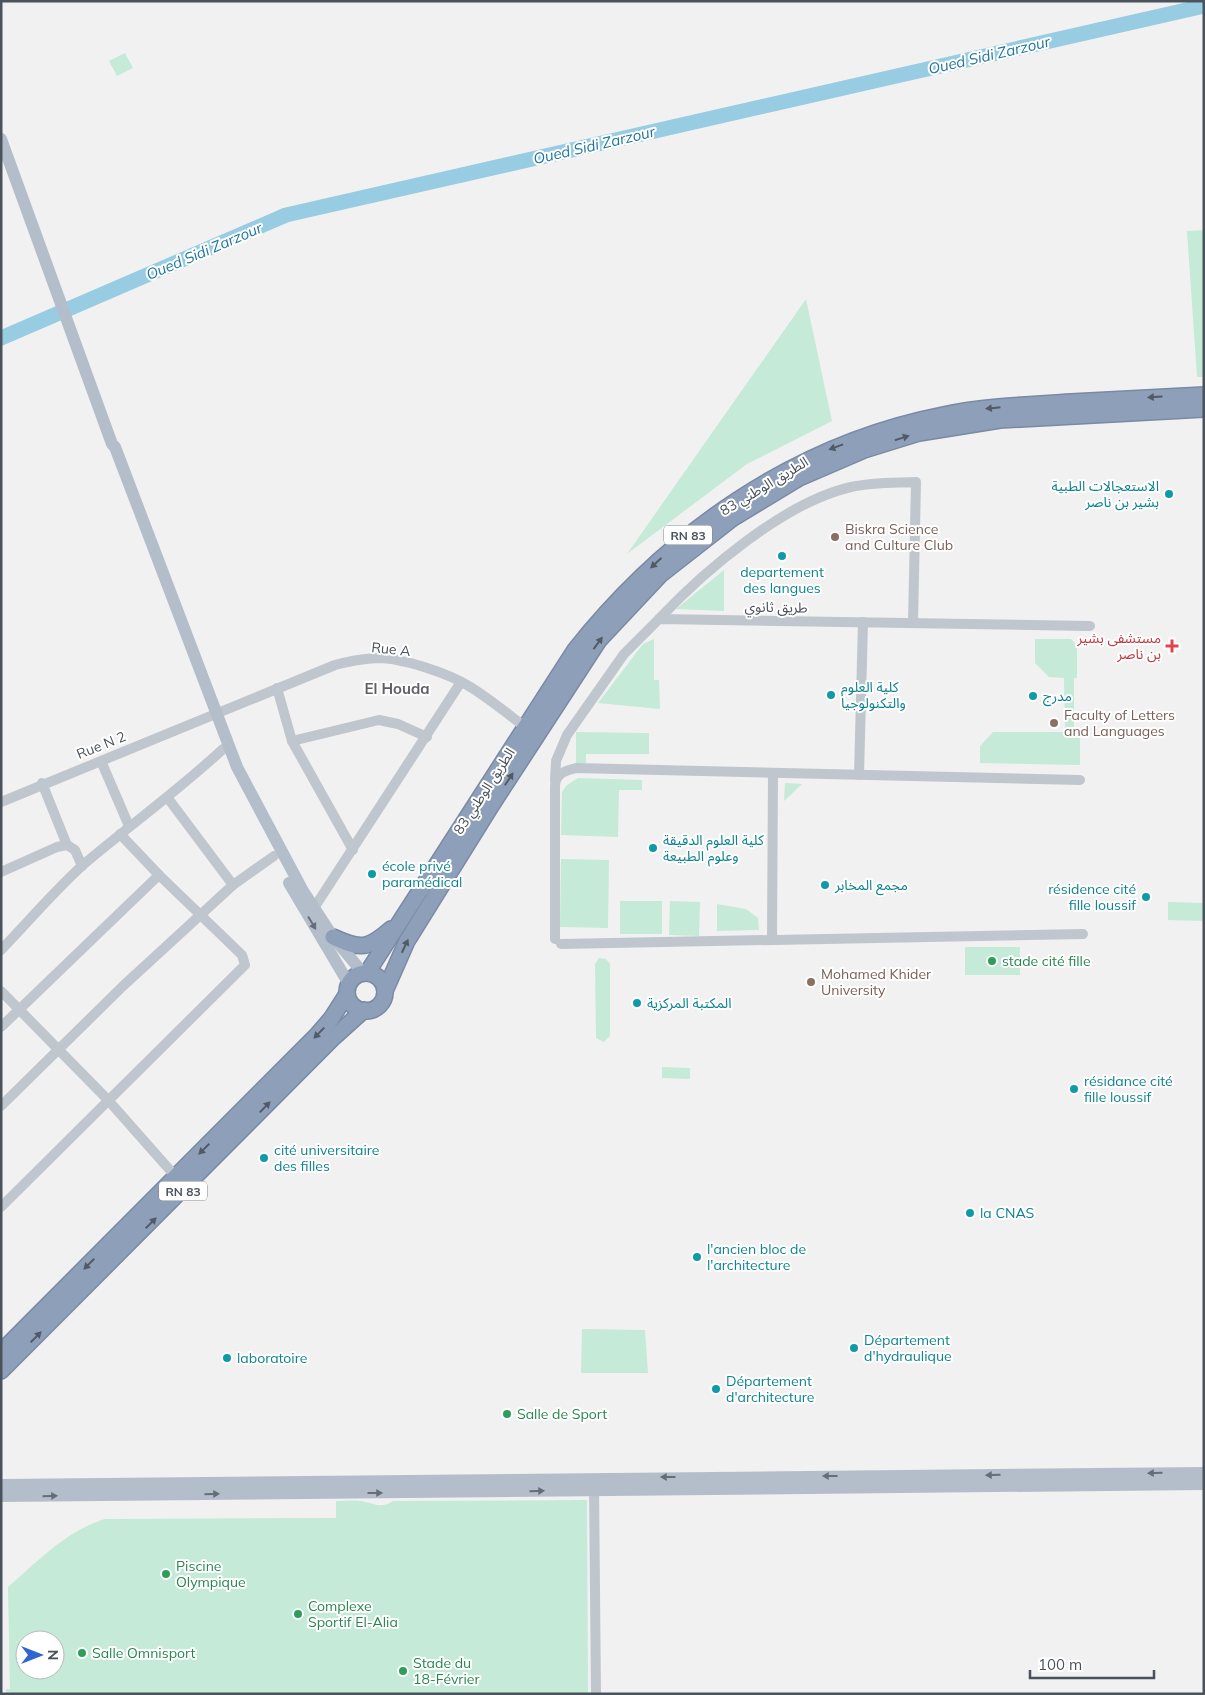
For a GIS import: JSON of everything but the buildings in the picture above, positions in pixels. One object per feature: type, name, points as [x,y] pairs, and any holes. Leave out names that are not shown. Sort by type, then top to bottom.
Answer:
[{"type":"highway","name":"الطريق الوطني 83","points":[[365,973],[381,954],[398,923],[575,650],[632,584],[663,556],[721,511],[769,481],[828,450],[896,425],[967,411],[1034,404],[1204,395]]},
{"type":"highway","name":"الطريق الوطني 83","points":[[385,991],[407,941],[491,806],[599,640],[660,575],[733,518],[798,478],[864,450],[919,433],[1000,420],[1204,410]]},
{"type":"highway","points":[[333,937],[352,946],[365,946],[374,943],[398,923]]},
{"type":"highway","points":[[365,973],[377,976],[385,991],[383,1000],[377,1007],[364,1010],[351,1004],[348,989],[355,976],[365,973]]},
{"type":"highway","name":"RN 83","points":[[1,1352],[325,1027],[348,989]]},
{"type":"highway","name":"RN 83","points":[[1,1372],[334,1037],[364,1010]]},
{"type":"main road","points":[[1,139],[112,444],[111,449],[213,714],[257,808],[314,908],[333,937],[365,973]]},
{"type":"main road","points":[[213,714],[223,749],[243,798],[348,989]]},
{"type":"main road","points":[[1,1496],[1204,1473]]},
{"type":"main road","points":[[1,1484],[1204,1484]]},
{"type":"street","points":[[913,623],[916,482],[875,483],[849,488],[810,502],[748,541],[707,573],[624,654],[566,735],[556,761],[555,780],[558,941],[772,940],[1082,934]]},
{"type":"street","name":"طريق ثانوي","points":[[659,618],[1090,626]]},
{"type":"street","points":[[859,775],[863,622]]},
{"type":"street","name":"Rue A","points":[[213,714],[335,665],[353,660],[379,658],[412,664],[461,682],[471,687],[525,727]]},
{"type":"street","points":[[314,908],[461,682]]},
{"type":"street","points":[[277,688],[292,741],[353,850]]},
{"type":"street","name":"Rue N 2","points":[[1,802],[42,783],[213,714]]},
{"type":"street","points":[[292,741],[379,720],[398,724],[427,737]]},
{"type":"street","points":[[1,950],[82,866],[223,749]]},
{"type":"street","points":[[101,760],[129,826]]},
{"type":"street","points":[[555,780],[563,771],[576,768],[1080,780]]},
{"type":"street","points":[[772,940],[773,773]]},
{"type":"street","points":[[42,783],[67,845],[76,850],[82,866]]},
{"type":"street","points":[[167,797],[233,885]]},
{"type":"street","points":[[1,1207],[244,968],[246,962],[244,957],[120,834]]},
{"type":"street","points":[[1,872],[57,847],[67,845]]},
{"type":"street","points":[[1,1106],[58,1048],[201,914],[233,885],[274,856]]},
{"type":"street","points":[[1,1028],[159,874]]},
{"type":"street","points":[[1,991],[108,1100],[176,1177]]},
{"type":"street","points":[[594,1484],[596,1694]]},
{"type":"green space","points":[[125,53],[133,68],[117,76],[109,61]]},
{"type":"green space","points":[[1204,230],[1204,377],[1197,377],[1187,231]]},
{"type":"green space","points":[[806,299],[832,421],[747,464],[627,554]]},
{"type":"green space","points":[[724,570],[724,611],[676,609]]},
{"type":"green space","points":[[654,639],[654,680],[659,680],[660,709],[598,703],[643,644]]},
{"type":"green space","points":[[1035,639],[1071,639],[1077,645],[1077,678],[1074,678],[1074,729],[1080,730],[1080,765],[980,763],[980,746],[993,732],[1065,732],[1064,678],[1049,677],[1035,663]]},
{"type":"green space","points":[[576,732],[649,733],[649,754],[586,754],[586,763],[576,763]]},
{"type":"green space","points":[[578,778],[642,780],[642,790],[619,790],[618,837],[561,835],[562,792],[566,786]]},
{"type":"green space","points":[[785,783],[802,784],[784,801]]},
{"type":"green space","points":[[561,859],[609,860],[608,928],[560,927]]},
{"type":"green space","points":[[620,901],[662,901],[662,934],[620,934]]},
{"type":"green space","points":[[670,901],[700,902],[699,936],[669,935]]},
{"type":"green space","points":[[1168,902],[1204,903],[1204,921],[1168,920]]},
{"type":"green space","points":[[717,904],[746,909],[758,918],[759,930],[717,931]]},
{"type":"green space","name":"stade cité fille","points":[[965,947],[1020,947],[1020,975],[965,975]]},
{"type":"green space","points":[[599,958],[606,959],[610,964],[610,1036],[604,1042],[596,1038],[595,964]]},
{"type":"green space","points":[[662,1067],[690,1068],[690,1079],[662,1078]]},
{"type":"green space","points":[[582,1329],[645,1330],[648,1373],[581,1373]]},
{"type":"green space","name":"Complexe Sportif El-Alia","points":[[587,1500],[588,1694],[6,1694],[6,1689],[10,1689],[8,1587],[53,1548],[91,1524],[105,1519],[336,1518],[336,1501],[388,1504],[393,1501]]},
{"type":"waterway","name":"Oued Sidi Zarzour","points":[[1,338],[286,215],[1204,6]]},
{"type":"place","name":"الاستعجالات الطبية بشير بن ناصر","points":[[1169,494]]},
{"type":"place","name":"Biskra Science and Culture Club","points":[[835,537]]},
{"type":"place","name":"departement des langues","points":[[782,556]]},
{"type":"place","name":"مستشفى بشير بن ناصر","points":[[1172,646]]},
{"type":"place","name":"كلية العلوم والتكنولوجيا","points":[[831,695]]},
{"type":"place","name":"مدرج","points":[[1033,696]]},
{"type":"place","name":"Faculty of Letters and Languages","points":[[1054,723]]},
{"type":"place","name":"كلية العلوم الدقيقة وعلوم الطبيعة","points":[[653,848]]},
{"type":"place","name":"école privé paramédical","points":[[372,874]]},
{"type":"place","name":"مجمع المخابر","points":[[825,885]]},
{"type":"place","name":"résidence cité fille loussif","points":[[1146,897]]},
{"type":"place","name":"stade cité fille","points":[[992,961]]},
{"type":"place","name":"Mohamed Khider University","points":[[811,982]]},
{"type":"place","name":"المكتبة المركزية","points":[[637,1003]]},
{"type":"place","name":"résidance cité fille loussif","points":[[1074,1089]]},
{"type":"place","name":"cité universitaire des filles","points":[[264,1158]]},
{"type":"place","name":"la CNAS","points":[[970,1213]]},
{"type":"place","name":"l'ancien bloc de l'architecture","points":[[697,1257]]},
{"type":"place","name":"Département d'hydraulique","points":[[854,1348]]},
{"type":"place","name":"laboratoire","points":[[227,1358]]},
{"type":"place","name":"Département d'architecture","points":[[716,1389]]},
{"type":"place","name":"Salle de Sport","points":[[507,1414]]},
{"type":"place","name":"Piscine Olympique","points":[[166,1574]]},
{"type":"place","name":"Complexe Sportif El-Alia","points":[[298,1614]]},
{"type":"place","name":"Salle Omnisport","points":[[82,1653]]},
{"type":"place","name":"Stade du 18-Février","points":[[403,1671]]},
{"type":"district","name":"El Houda","points":[[397,688]]}]
